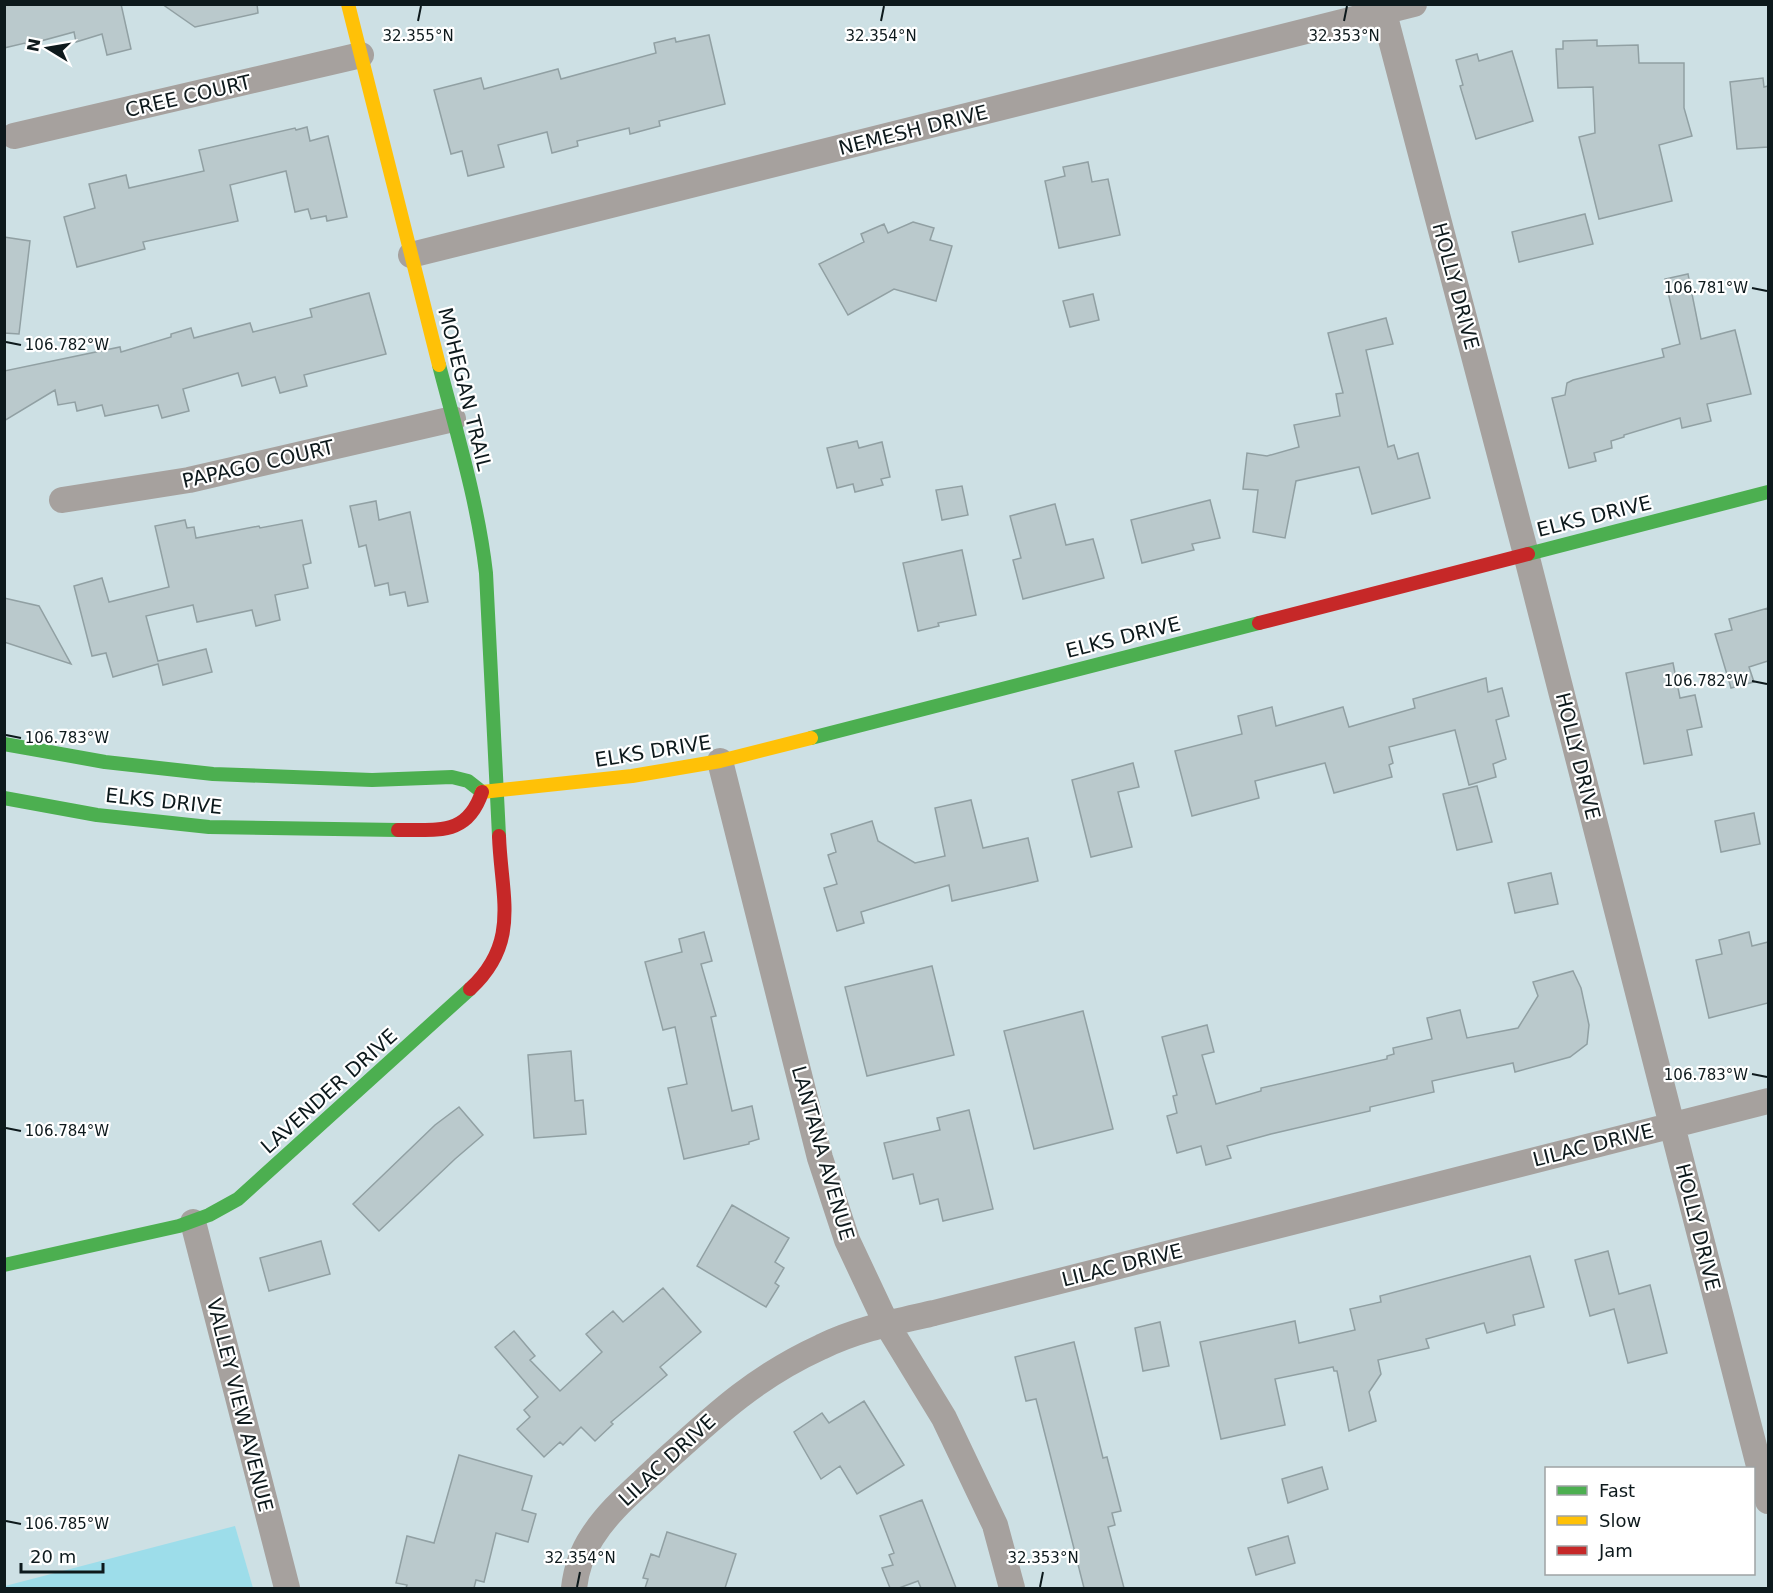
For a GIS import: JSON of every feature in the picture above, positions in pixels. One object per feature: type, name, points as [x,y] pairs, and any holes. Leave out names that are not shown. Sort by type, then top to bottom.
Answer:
[{"type":"main road","name":"MOHEGAN TRAIL","points":[[348,4],[473,499],[483,547],[498,790]]},
{"type":"main road","name":"ELKS DRIVE","points":[[4,744],[105,762],[213,774],[372,780],[452,777],[468,781],[482,792],[632,776],[720,761],[1768,492]]},
{"type":"main road","name":"LAVENDER DRIVE","points":[[4,1265],[151,1234],[193,1222],[224,1208],[250,1189],[472,988],[492,966],[499,951],[506,915],[500,858],[498,790]]},
{"type":"main road","name":"ELKS DRIVE","points":[[4,798],[97,814],[210,827],[379,831],[452,828],[475,810],[482,792]]},
{"type":"street","name":"NEMESH DRIVE","points":[[411,255],[1414,4]]},
{"type":"street","name":"HOLLY DRIVE","points":[[1384,13],[1526,554],[1768,1501]]},
{"type":"street","name":"CREE COURT","points":[[14,136],[361,55]]},
{"type":"street","name":"PAPAGO COURT","points":[[62,500],[189,480],[453,419]]},
{"type":"street","name":"LANTANA AVENUE","points":[[720,761],[820,1158],[847,1240],[886,1323],[944,1418],[995,1525],[1012,1588]]},
{"type":"street","name":"LILAC DRIVE","points":[[574,1588],[582,1558],[591,1538],[621,1502],[720,1411],[756,1382],[801,1356],[845,1336],[886,1323],[934,1313],[1768,1101]]},
{"type":"street","name":"VALLEY VIEW AVENUE","points":[[193,1222],[287,1588]]},
{"type":"shaded area","points":[[235,1526],[253,1588],[5,1588],[5,1586]]},
{"type":"building","points":[[4,4],[121,4],[131,49],[107,55],[102,34],[76,42],[74,32],[26,45],[25,43],[4,48]]},
{"type":"building","points":[[162,4],[257,4],[258,13],[195,27]]},
{"type":"building","points":[[709,35],[725,104],[659,121],[660,126],[630,134],[629,128],[577,141],[578,146],[552,153],[547,132],[498,145],[504,167],[468,176],[462,151],[451,154],[434,90],[481,78],[484,89],[558,69],[561,79],[656,53],[654,43],[675,38],[676,42]]},
{"type":"building","points":[[1597,40],[1597,46],[1638,45],[1639,63],[1684,63],[1684,108],[1692,136],[1659,145],[1672,201],[1599,219],[1579,137],[1595,133],[1593,87],[1558,88],[1556,49],[1563,49],[1563,41]]},
{"type":"building","points":[[1512,51],[1533,121],[1476,139],[1460,86],[1463,85],[1456,60],[1477,54],[1479,61]]},
{"type":"building","points":[[1763,78],[1764,87],[1768,86],[1768,147],[1737,149],[1730,82]]},
{"type":"building","points":[[307,127],[310,141],[328,136],[347,217],[327,221],[326,216],[311,219],[308,209],[295,212],[286,171],[230,185],[238,221],[143,242],[145,249],[77,267],[64,217],[95,208],[89,184],[126,175],[129,188],[204,171],[199,150]]},
{"type":"building","points":[[1088,162],[1092,182],[1108,179],[1120,235],[1059,248],[1045,181],[1065,176],[1063,167]]},
{"type":"building","points":[[1585,214],[1593,244],[1519,262],[1512,232]]},
{"type":"building","points":[[913,222],[934,228],[930,240],[952,246],[936,301],[894,289],[848,315],[819,264],[864,242],[861,234],[884,224],[888,233]]},
{"type":"building","points":[[4,237],[30,241],[19,334],[4,333]]},
{"type":"building","points":[[1688,274],[1701,339],[1735,330],[1751,394],[1707,404],[1711,421],[1682,428],[1680,418],[1624,435],[1624,437],[1611,441],[1612,448],[1594,453],[1596,461],[1569,468],[1552,398],[1565,395],[1567,383],[1573,380],[1664,357],[1662,349],[1680,344],[1665,279]]},
{"type":"building","points":[[369,293],[386,354],[304,375],[307,386],[280,393],[275,377],[242,386],[238,373],[183,389],[189,411],[162,418],[158,405],[105,416],[102,405],[77,411],[75,402],[58,405],[55,390],[4,421],[4,371],[120,347],[121,352],[171,337],[171,334],[191,328],[194,338],[250,323],[253,332],[312,317],[310,309]]},
{"type":"building","points":[[1093,294],[1099,320],[1070,327],[1063,301]]},
{"type":"building","points":[[1386,318],[1393,344],[1366,350],[1388,447],[1394,445],[1398,459],[1418,453],[1430,498],[1372,514],[1359,467],[1296,481],[1285,538],[1253,532],[1258,490],[1243,489],[1247,453],[1267,456],[1299,447],[1294,425],[1340,416],[1336,394],[1343,393],[1328,333]]},
{"type":"building","points":[[857,441],[859,448],[882,442],[890,477],[881,479],[883,485],[855,492],[853,484],[837,488],[827,448]]},
{"type":"building","points":[[962,486],[968,515],[942,520],[936,490]]},
{"type":"building","points":[[1210,500],[1220,538],[1192,544],[1194,550],[1142,563],[1131,520]]},
{"type":"building","points":[[376,501],[379,520],[410,512],[428,602],[408,606],[405,592],[390,595],[388,583],[375,586],[366,545],[359,547],[350,506]]},
{"type":"building","points":[[1055,504],[1066,545],[1093,539],[1104,578],[1023,599],[1013,560],[1021,558],[1010,516]]},
{"type":"building","points":[[185,520],[187,528],[194,527],[196,538],[302,520],[311,563],[303,565],[308,588],[275,595],[280,620],[256,626],[252,610],[197,622],[193,605],[146,616],[158,661],[206,649],[212,672],[163,685],[158,664],[113,677],[106,653],[92,656],[74,586],[102,578],[109,602],[169,587],[155,526]]},
{"type":"building","points":[[962,550],[976,615],[938,623],[939,626],[918,631],[903,563]]},
{"type":"building","points":[[4,598],[39,606],[71,664],[4,642]]},
{"type":"building","points":[[1768,608],[1768,661],[1749,667],[1754,682],[1731,688],[1715,634],[1732,630],[1729,619]]},
{"type":"building","points":[[1673,663],[1680,698],[1695,695],[1702,727],[1687,730],[1692,755],[1644,764],[1626,673]]},
{"type":"building","points":[[1486,678],[1488,692],[1502,688],[1509,716],[1496,720],[1506,759],[1493,764],[1496,777],[1469,785],[1455,730],[1389,747],[1393,763],[1389,765],[1392,777],[1334,793],[1325,763],[1255,781],[1259,798],[1192,816],[1175,751],[1242,734],[1238,716],[1272,707],[1276,726],[1343,707],[1349,727],[1415,708],[1413,699]]},
{"type":"building","points":[[1133,763],[1139,787],[1118,792],[1132,847],[1091,857],[1072,780]]},
{"type":"building","points":[[1477,786],[1492,842],[1457,850],[1443,794]]},
{"type":"building","points":[[971,800],[983,848],[1028,838],[1038,881],[952,901],[949,885],[861,912],[864,923],[837,931],[824,888],[837,884],[828,855],[836,852],[831,834],[872,821],[878,841],[915,863],[945,856],[935,808]]},
{"type":"building","points":[[1754,813],[1760,844],[1721,852],[1715,821]]},
{"type":"building","points":[[1551,873],[1558,904],[1515,913],[1508,883]]},
{"type":"building","points":[[704,932],[712,961],[701,964],[716,1016],[711,1017],[732,1111],[752,1106],[759,1139],[749,1144],[684,1159],[668,1088],[687,1084],[675,1027],[663,1030],[645,962],[682,952],[679,939]]},
{"type":"building","points":[[1749,932],[1752,946],[1768,942],[1768,1003],[1709,1018],[1696,960],[1722,954],[1719,940]]},
{"type":"building","points":[[932,966],[954,1055],[867,1076],[845,987]]},
{"type":"building","points":[[1573,971],[1581,988],[1589,1025],[1587,1044],[1570,1057],[1515,1072],[1513,1063],[1432,1081],[1434,1092],[1370,1107],[1370,1111],[1227,1146],[1231,1158],[1206,1165],[1201,1146],[1177,1153],[1167,1116],[1177,1113],[1173,1096],[1177,1095],[1162,1037],[1207,1025],[1214,1052],[1202,1055],[1216,1104],[1261,1091],[1261,1088],[1387,1059],[1387,1056],[1394,1054],[1393,1048],[1432,1039],[1427,1018],[1460,1010],[1467,1038],[1518,1028],[1538,996],[1533,982]]},
{"type":"building","points":[[1083,1011],[1113,1129],[1034,1149],[1004,1031]]},
{"type":"building","points":[[571,1051],[575,1101],[583,1100],[586,1134],[534,1138],[528,1055]]},
{"type":"building","points":[[459,1107],[483,1135],[379,1231],[353,1204],[435,1125]]},
{"type":"building","points":[[969,1110],[993,1209],[943,1221],[938,1199],[920,1204],[913,1174],[893,1179],[884,1143],[940,1130],[937,1118]]},
{"type":"building","points":[[732,1205],[789,1238],[775,1262],[784,1268],[775,1283],[779,1286],[766,1307],[697,1266]]},
{"type":"building","points":[[321,1241],[330,1274],[269,1291],[260,1258]]},
{"type":"building","points":[[1608,1251],[1619,1294],[1650,1285],[1667,1353],[1628,1363],[1614,1309],[1590,1316],[1575,1260]]},
{"type":"building","points":[[1530,1256],[1544,1307],[1513,1315],[1515,1325],[1487,1333],[1484,1323],[1426,1339],[1429,1348],[1378,1360],[1381,1374],[1369,1392],[1376,1421],[1349,1431],[1337,1371],[1334,1371],[1333,1367],[1275,1379],[1285,1425],[1221,1439],[1200,1342],[1295,1321],[1299,1343],[1355,1330],[1350,1309],[1381,1302],[1380,1296]]},
{"type":"building","points":[[663,1288],[701,1332],[660,1367],[667,1375],[611,1422],[613,1424],[595,1441],[581,1427],[563,1445],[560,1442],[544,1457],[517,1429],[530,1417],[524,1410],[538,1397],[495,1347],[514,1331],[535,1356],[530,1360],[560,1391],[602,1352],[586,1334],[613,1311],[623,1322]]},
{"type":"building","points":[[1160,1322],[1169,1366],[1143,1371],[1135,1328]]},
{"type":"building","points":[[1074,1342],[1103,1458],[1107,1457],[1121,1511],[1112,1513],[1115,1525],[1108,1527],[1124,1588],[1084,1588],[1036,1399],[1026,1401],[1015,1357]]},
{"type":"building","points":[[864,1401],[904,1465],[857,1494],[840,1466],[821,1479],[794,1432],[822,1413],[829,1423]]},
{"type":"building","points":[[459,1455],[532,1476],[522,1510],[536,1514],[528,1542],[496,1533],[484,1582],[476,1580],[474,1588],[406,1588],[407,1585],[396,1583],[407,1536],[434,1543]]},
{"type":"building","points":[[1322,1467],[1328,1489],[1288,1503],[1282,1479]]},
{"type":"building","points":[[922,1500],[956,1588],[921,1588],[918,1581],[899,1588],[890,1588],[882,1568],[893,1565],[889,1555],[894,1553],[880,1516]]},
{"type":"building","points":[[667,1532],[736,1554],[725,1588],[645,1588],[648,1579],[643,1578],[651,1554],[659,1557]]},
{"type":"building","points":[[1288,1536],[1295,1563],[1256,1575],[1248,1548]]},
{"type":"traffic: fast","points":[[439,365],[472,495],[486,573],[499,836]]},
{"type":"traffic: fast","points":[[1528,554],[1768,492]]},
{"type":"traffic: fast","points":[[811,738],[1259,623]]},
{"type":"traffic: fast","points":[[4,744],[105,762],[213,774],[372,780],[452,777],[468,781],[482,792]]},
{"type":"traffic: fast","points":[[4,798],[97,815],[209,827],[398,830]]},
{"type":"traffic: fast","points":[[4,1265],[179,1226],[209,1215],[238,1199],[470,989]]},
{"type":"traffic: slow","points":[[348,4],[439,365]]},
{"type":"traffic: slow","points":[[482,792],[632,776],[720,761],[811,738]]},
{"type":"traffic: jam","points":[[1259,623],[1528,554]]},
{"type":"traffic: jam","points":[[398,830],[449,828],[459,824],[476,807],[482,792]]},
{"type":"traffic: jam","points":[[470,989],[486,971],[496,954],[502,936],[504,898],[499,836]]}]
